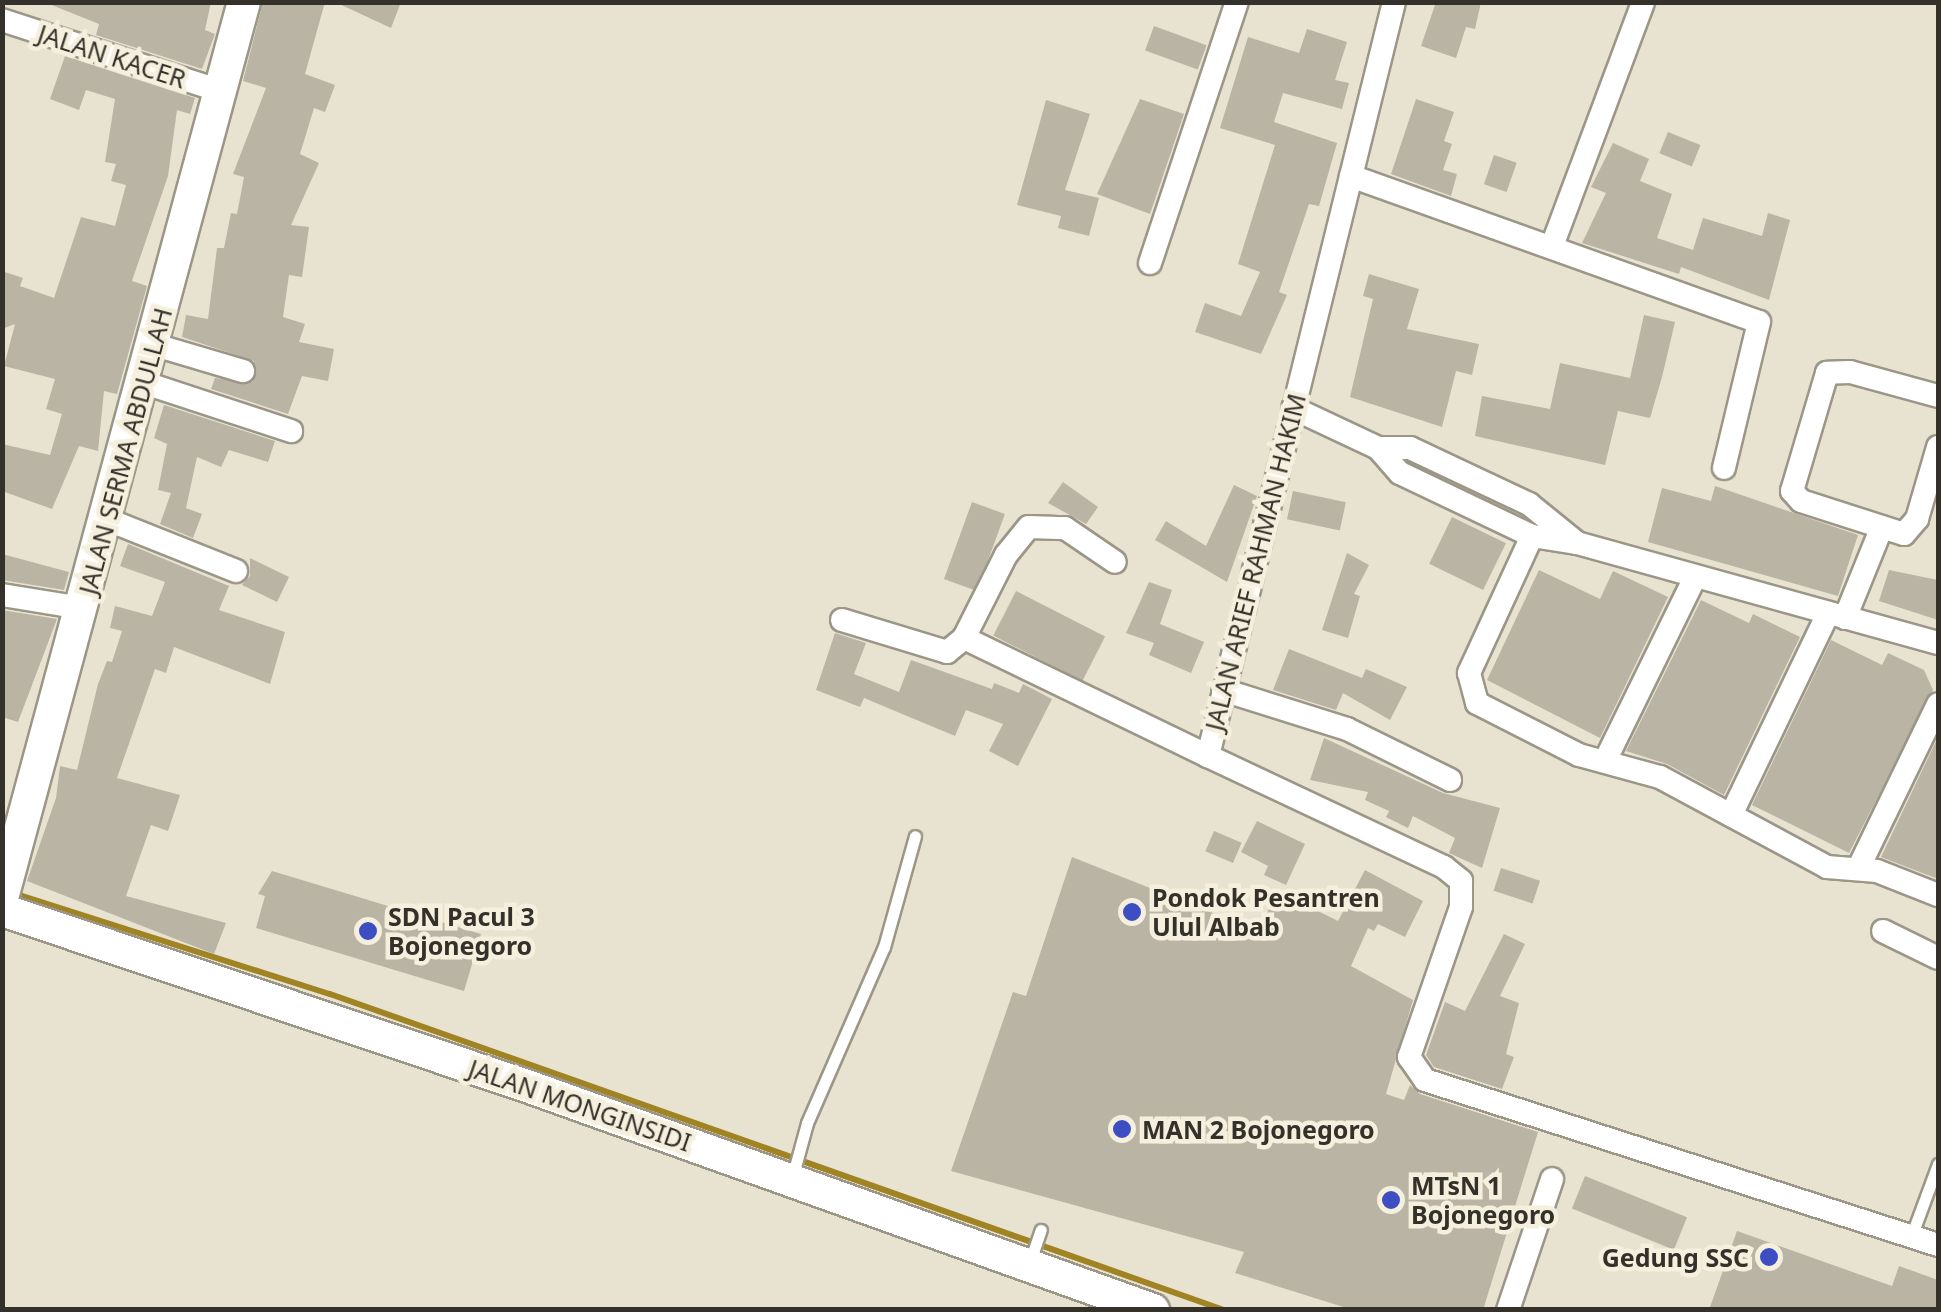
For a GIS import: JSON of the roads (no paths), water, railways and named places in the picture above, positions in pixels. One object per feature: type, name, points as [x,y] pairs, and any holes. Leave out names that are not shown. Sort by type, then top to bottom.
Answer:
[{"type":"main road","name":"JALAN SERMA ABDULLAH","points":[[5,888],[155,345],[244,2]]},
{"type":"main road","name":"JALAN MONGINSIDI","points":[[2,910],[793,1174],[1030,1260],[1153,1310]]},
{"type":"street","points":[[1150,263],[1237,2]]},
{"type":"street","name":"JALAN ARIEF RAHMAN HAKIM","points":[[1394,2],[1208,756],[1444,867],[1460,881],[1461,907],[1410,1058],[1425,1080],[1938,1246]]},
{"type":"street","points":[[1552,246],[1643,3]]},
{"type":"street","name":"JALAN KACER","points":[[2,20],[222,90]]},
{"type":"street","points":[[1351,176],[1759,322],[1724,468]]},
{"type":"street","points":[[155,345],[243,371]]},
{"type":"street","points":[[1938,396],[1850,372],[1830,372],[1819,384],[1792,491],[1801,501],[1904,534],[1914,527],[1938,446]]},
{"type":"street","points":[[144,383],[291,431]]},
{"type":"street","points":[[1293,408],[1378,448],[1400,474],[1525,533],[1577,543],[1938,643]]},
{"type":"street","points":[[1378,448],[1410,448],[1530,504],[1577,543]]},
{"type":"street","points":[[1530,504],[1525,533],[1469,673],[1470,696],[1556,745],[1660,777],[1827,867],[1859,867],[1938,895]]},
{"type":"street","points":[[106,519],[236,571]]},
{"type":"street","points":[[1731,815],[1882,527]]},
{"type":"street","points":[[842,620],[947,652],[964,638],[1006,555],[1030,528],[1065,528],[1115,562]]},
{"type":"street","points":[[1605,761],[1694,577]]},
{"type":"street","points":[[2,595],[82,608]]},
{"type":"street","points":[[964,638],[1208,756]]},
{"type":"street","points":[[1223,690],[1347,729],[1450,780]]},
{"type":"street","points":[[1859,867],[1938,704]]},
{"type":"street","points":[[1883,931],[1938,958]]},
{"type":"street","points":[[1508,1310],[1552,1179]]},
{"type":"lane","points":[[793,1174],[801,1143],[884,947],[915,836]]},
{"type":"lane","points":[[1911,1237],[1938,1164]]},
{"type":"lane","points":[[1030,1260],[1041,1230]]},
{"type":"waterway","points":[[13,893],[330,994],[1224,1310]]},
{"type":"place","name":"Pondok Pesantren Ulul Albab","points":[[1132,912]]},
{"type":"place","name":"SDN Pacul 3 Bojonegoro","points":[[368,931]]},
{"type":"place","name":"MAN 2 Bojonegoro","points":[[1122,1129]]},
{"type":"place","name":"MTsN 1 Bojonegoro","points":[[1391,1200]]},
{"type":"place","name":"Gedung SSC","points":[[1769,1257]]}]
